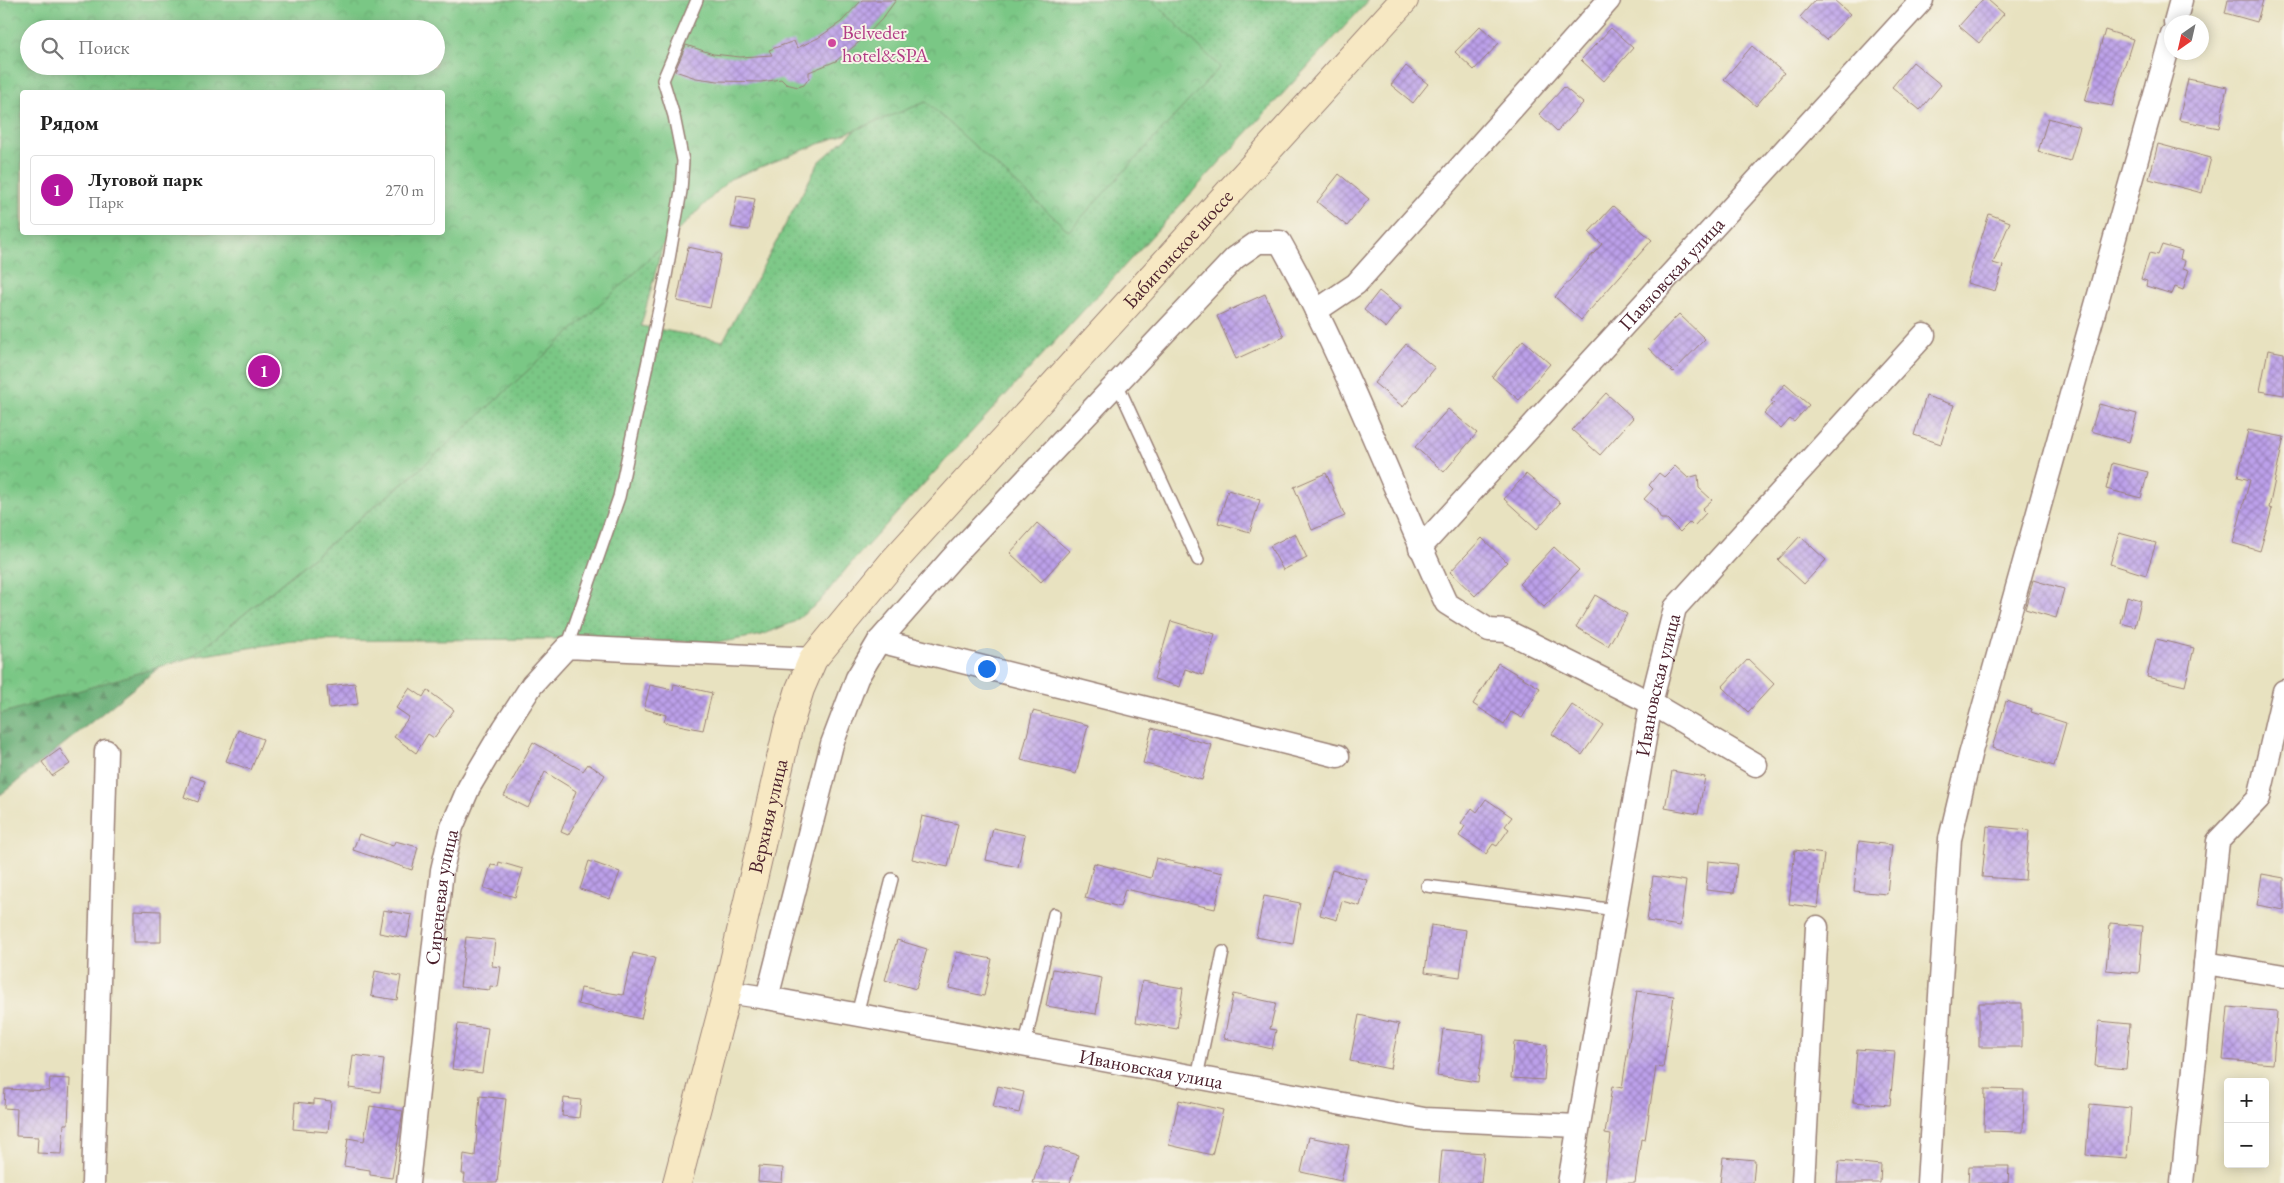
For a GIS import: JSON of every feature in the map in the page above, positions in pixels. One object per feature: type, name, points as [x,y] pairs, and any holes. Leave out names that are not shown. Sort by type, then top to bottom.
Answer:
[{"type":"street","name":"Бабигонское шоссе","points":[[951,498],[1404,0]]},
{"type":"street","points":[[1316,311],[1356,284],[1609,0]]},
{"type":"street","name":"Павловская улица","points":[[1420,548],[1922,0]]},
{"type":"street","points":[[2177,15],[2181,0]]},
{"type":"street","points":[[1928,1183],[1950,839],[1973,746],[2165,60]]},
{"type":"street","points":[[767,998],[832,744],[857,678],[879,641],[952,558],[1116,382],[1235,258],[1258,242],[1280,242],[1316,311],[1446,603],[1489,630],[1506,631],[1651,703],[1756,765]]},
{"type":"street","name":"Ивановская улица","points":[[1568,1183],[1651,703],[1675,608],[1924,334]]},
{"type":"street","name":"Верхняя улица","points":[[677,1183],[727,992],[788,728],[800,689],[814,659],[882,575],[951,498]]},
{"type":"street","points":[[879,641],[1338,756]]},
{"type":"street","points":[[567,647],[814,659]]},
{"type":"street","name":"Сиреневая улица","points":[[408,1183],[442,870],[452,827],[469,787],[504,728],[532,685],[567,647]]},
{"type":"street","points":[[2182,1183],[2218,841],[2259,798],[2284,691]]},
{"type":"street","points":[[93,1183],[106,751]]},
{"type":"street","points":[[1803,1183],[1817,927]]},
{"type":"street","points":[[2205,964],[2284,976]]},
{"type":"street","name":"Ивановская улица","points":[[727,992],[857,1014],[1424,1119],[1577,1126]]},
{"type":"lane","points":[[567,647],[619,497],[666,276],[682,191],[683,162],[674,116],[664,80],[697,0]]},
{"type":"lane","points":[[1116,382],[1198,560]]},
{"type":"lane","points":[[857,1014],[892,879]]},
{"type":"lane","points":[[1427,886],[1616,910]]},
{"type":"lane","points":[[1025,1045],[1054,914]]},
{"type":"lane","points":[[1197,1077],[1223,952]]},
{"type":"green space","points":[[0,0],[1152,0],[1220,67],[1069,231],[926,102],[730,179],[637,271],[419,470],[192,657],[0,714]]},
{"type":"green space","points":[[1021,0],[1369,0],[852,562],[818,603],[794,622],[762,635],[722,642],[552,639],[293,641],[192,657],[418,471],[675,200],[641,326],[723,341],[819,162],[963,36]]},
{"type":"green space","points":[[191,642],[8,789],[0,795],[0,685]]},
{"type":"building","name":"Belveder hotel&SPA","points":[[862,0],[896,0],[882,19],[863,39],[836,61],[809,72],[809,78],[804,85],[798,87],[786,84],[781,79],[761,82],[718,81],[696,78],[675,71],[686,45],[713,54],[740,57],[772,55],[769,50],[794,41],[797,48],[818,38],[841,22]]},
{"type":"building","points":[[1815,0],[1834,0],[1850,14],[1826,40],[1800,17]]},
{"type":"building","points":[[1982,0],[1988,0],[2004,14],[1979,43],[1959,26]]},
{"type":"building","points":[[2228,0],[2263,0],[2257,22],[2225,13]]},
{"type":"building","points":[[1480,26],[1499,43],[1474,70],[1455,52]]},
{"type":"building","points":[[1611,28],[1633,48],[1604,81],[1581,60]]},
{"type":"building","points":[[2105,30],[2133,39],[2112,106],[2085,101]]},
{"type":"building","points":[[1752,46],[1784,73],[1756,106],[1724,79]]},
{"type":"building","points":[[1913,62],[1941,85],[1920,110],[1892,87]]},
{"type":"building","points":[[1406,66],[1428,84],[1413,103],[1391,85]]},
{"type":"building","points":[[2188,79],[2227,87],[2219,128],[2179,120]]},
{"type":"building","points":[[1564,87],[1583,103],[1557,131],[1539,114]]},
{"type":"building","points":[[2048,118],[2080,127],[2070,161],[2038,152]]},
{"type":"building","points":[[2158,144],[2211,158],[2202,193],[2149,179]]},
{"type":"building","points":[[1339,174],[1369,199],[1347,226],[1317,202]]},
{"type":"building","points":[[737,196],[755,199],[749,230],[731,227]]},
{"type":"building","points":[[1613,206],[1652,240],[1581,320],[1555,297],[1602,244],[1589,232]]},
{"type":"building","points":[[1989,214],[2010,222],[1993,263],[2003,266],[1995,291],[1967,283]]},
{"type":"building","points":[[2162,245],[2182,251],[2180,259],[2185,261],[2183,268],[2189,270],[2183,290],[2175,287],[2172,294],[2146,286],[2147,281],[2141,279],[2149,253],[2158,255]]},
{"type":"building","points":[[688,247],[721,254],[710,308],[677,301]]},
{"type":"building","points":[[1379,291],[1401,309],[1386,328],[1364,310]]},
{"type":"building","points":[[1265,294],[1284,337],[1236,359],[1217,316]]},
{"type":"building","points":[[1679,314],[1705,339],[1673,372],[1647,347]]},
{"type":"building","points":[[1523,340],[1550,364],[1519,400],[1492,377]]},
{"type":"building","points":[[1406,344],[1435,368],[1403,407],[1374,383]]},
{"type":"building","points":[[2268,350],[2284,353],[2284,395],[2260,391]]},
{"type":"building","points":[[1785,384],[1809,405],[1794,422],[1790,419],[1781,429],[1764,414],[1774,403],[1771,401]]},
{"type":"building","points":[[1606,393],[1633,418],[1600,455],[1572,430]]},
{"type":"building","points":[[1926,396],[1954,405],[1941,444],[1914,435]]},
{"type":"building","points":[[2099,404],[2137,414],[2129,442],[2091,431]]},
{"type":"building","points":[[1448,409],[1477,433],[1444,472],[1415,447]]},
{"type":"building","points":[[2248,430],[2284,437],[2269,508],[2272,509],[2260,551],[2233,543],[2250,480],[2238,477]]},
{"type":"building","points":[[2112,463],[2148,472],[2141,498],[2106,489]]},
{"type":"building","points":[[1675,466],[1688,478],[1698,475],[1699,488],[1712,500],[1702,509],[1706,513],[1694,526],[1690,522],[1680,532],[1667,519],[1661,519],[1656,509],[1644,499],[1653,489],[1649,485],[1659,473],[1664,477]]},
{"type":"building","points":[[1326,473],[1345,516],[1312,530],[1294,487]]},
{"type":"building","points":[[1526,474],[1560,503],[1537,529],[1504,499]]},
{"type":"building","points":[[1228,490],[1260,500],[1250,532],[1218,523]]},
{"type":"building","points":[[1037,523],[1069,551],[1041,582],[1010,553]]},
{"type":"building","points":[[1295,533],[1307,558],[1283,570],[1270,546]]},
{"type":"building","points":[[2119,533],[2156,543],[2146,575],[2110,564]]},
{"type":"building","points":[[1800,536],[1826,560],[1804,584],[1778,560]]},
{"type":"building","points":[[1482,538],[1507,562],[1475,596],[1450,572]]},
{"type":"building","points":[[1554,547],[1579,570],[1544,607],[1519,584]]},
{"type":"building","points":[[2033,580],[2064,589],[2056,618],[2025,609]]},
{"type":"building","points":[[1595,595],[1627,614],[1608,646],[1576,627]]},
{"type":"building","points":[[2127,596],[2141,600],[2135,627],[2121,623]]},
{"type":"building","points":[[1171,621],[1215,634],[1203,675],[1185,669],[1180,687],[1154,679]]},
{"type":"building","points":[[2156,639],[2194,648],[2185,686],[2147,677]]},
{"type":"building","points":[[1748,659],[1774,684],[1748,712],[1722,687]]},
{"type":"building","points":[[1498,663],[1540,688],[1522,718],[1511,712],[1504,724],[1473,704]]},
{"type":"building","points":[[355,683],[358,704],[329,708],[327,686]]},
{"type":"building","points":[[674,684],[712,693],[703,730],[664,722],[666,715],[644,709],[650,685],[673,690]]},
{"type":"building","points":[[410,688],[423,697],[427,690],[454,710],[434,738],[428,734],[416,753],[394,737],[409,717],[396,708]]},
{"type":"building","points":[[2006,701],[2032,709],[2031,712],[2066,723],[2054,766],[1992,748]]},
{"type":"building","points":[[1572,705],[1603,725],[1582,755],[1552,734]]},
{"type":"building","points":[[1033,711],[1088,725],[1076,774],[1021,760]]},
{"type":"building","points":[[1152,728],[1212,745],[1202,780],[1143,763]]},
{"type":"building","points":[[238,730],[263,739],[251,770],[226,761]]},
{"type":"building","points":[[533,742],[583,771],[588,764],[605,775],[568,835],[561,832],[576,791],[545,772],[528,808],[504,796]]},
{"type":"building","points":[[60,749],[70,764],[52,776],[42,762]]},
{"type":"building","points":[[1672,771],[1705,777],[1698,814],[1665,808]]},
{"type":"building","points":[[191,776],[205,781],[198,802],[184,797]]},
{"type":"building","points":[[1486,799],[1512,817],[1505,826],[1509,829],[1497,846],[1493,844],[1486,854],[1459,836],[1465,826],[1461,823],[1472,808],[1477,812]]},
{"type":"building","points":[[922,816],[958,824],[948,867],[912,859]]},
{"type":"building","points":[[1987,826],[2029,830],[2025,880],[1982,877]]},
{"type":"building","points":[[993,828],[1025,835],[1018,867],[986,860]]},
{"type":"building","points":[[359,834],[393,846],[395,841],[418,847],[412,870],[353,850]]},
{"type":"building","points":[[1859,841],[1892,845],[1887,894],[1854,891]]},
{"type":"building","points":[[1795,850],[1824,854],[1818,908],[1789,904]]},
{"type":"building","points":[[1156,858],[1223,873],[1215,909],[1125,889],[1120,907],[1085,898],[1094,863],[1151,878]]},
{"type":"building","points":[[589,861],[620,872],[610,899],[580,889]]},
{"type":"building","points":[[1708,861],[1737,864],[1734,893],[1706,890]]},
{"type":"building","points":[[499,862],[523,869],[515,897],[484,888],[491,865],[498,866]]},
{"type":"building","points":[[1332,870],[1367,880],[1360,906],[1342,901],[1337,920],[1320,915]]},
{"type":"building","points":[[2262,874],[2284,878],[2284,910],[2257,905]]},
{"type":"building","points":[[1653,876],[1686,881],[1680,926],[1647,921]]},
{"type":"building","points":[[1264,896],[1300,903],[1293,944],[1256,937]]},
{"type":"building","points":[[134,910],[161,911],[161,942],[134,942]]},
{"type":"building","points":[[383,910],[412,915],[407,938],[379,933]]},
{"type":"building","points":[[2110,923],[2143,926],[2139,973],[2106,970]]},
{"type":"building","points":[[1431,925],[1466,930],[1460,977],[1425,972]]},
{"type":"building","points":[[466,937],[495,940],[492,966],[501,967],[498,987],[490,986],[490,990],[460,987]]},
{"type":"building","points":[[897,940],[927,949],[916,989],[885,980]]},
{"type":"building","points":[[957,952],[992,959],[984,996],[949,988]]},
{"type":"building","points":[[633,953],[655,958],[641,1019],[578,1004],[581,988],[623,995]]},
{"type":"building","points":[[1053,969],[1102,978],[1096,1014],[1046,1006]]},
{"type":"building","points":[[375,971],[401,976],[397,1000],[371,996]]},
{"type":"building","points":[[1142,981],[1183,988],[1177,1029],[1136,1022]]},
{"type":"building","points":[[1637,991],[1674,996],[1663,1068],[1656,1067],[1645,1140],[1641,1139],[1635,1183],[1605,1183],[1611,1135],[1605,1134],[1612,1086],[1622,1088]]},
{"type":"building","points":[[1233,994],[1276,1003],[1270,1029],[1276,1030],[1272,1049],[1224,1038]]},
{"type":"building","points":[[1979,1003],[2022,1003],[2022,1047],[1979,1047]]},
{"type":"building","points":[[2228,1007],[2277,1011],[2273,1064],[2223,1060]]},
{"type":"building","points":[[1359,1015],[1399,1024],[1390,1069],[1350,1061]]},
{"type":"building","points":[[2099,1021],[2130,1024],[2126,1069],[2095,1066]]},
{"type":"building","points":[[458,1024],[488,1028],[482,1073],[452,1069]]},
{"type":"building","points":[[1443,1029],[1484,1034],[1478,1082],[1437,1076]]},
{"type":"building","points":[[1514,1042],[1547,1045],[1544,1080],[1511,1078]]},
{"type":"building","points":[[1857,1049],[1895,1052],[1890,1105],[1853,1102]]},
{"type":"building","points":[[353,1055],[384,1059],[380,1092],[349,1088]]},
{"type":"building","points":[[50,1078],[70,1079],[68,1124],[64,1124],[62,1154],[37,1153],[38,1137],[16,1136],[17,1109],[4,1108],[5,1089],[49,1091]]},
{"type":"building","points":[[998,1086],[1024,1092],[1019,1113],[993,1107]]},
{"type":"building","points":[[1985,1089],[2024,1090],[2023,1132],[1984,1131]]},
{"type":"building","points":[[480,1096],[506,1099],[497,1183],[464,1183],[465,1174],[462,1174],[464,1154],[475,1156]]},
{"type":"building","points":[[564,1098],[581,1100],[579,1118],[562,1116]]},
{"type":"building","points":[[314,1099],[331,1101],[328,1132],[293,1129],[295,1102],[314,1104]]},
{"type":"building","points":[[1179,1100],[1223,1110],[1212,1155],[1169,1145]]},
{"type":"building","points":[[2090,1104],[2131,1108],[2127,1158],[2086,1155]]},
{"type":"building","points":[[370,1106],[403,1111],[392,1178],[370,1175],[370,1170],[344,1166],[348,1138],[364,1141]]},
{"type":"building","points":[[1309,1137],[1349,1145],[1341,1181],[1301,1172]]},
{"type":"building","points":[[1045,1145],[1078,1155],[1070,1183],[1033,1183]]},
{"type":"building","points":[[1442,1150],[1484,1153],[1481,1183],[1439,1183]]},
{"type":"building","points":[[1723,1157],[1755,1160],[1753,1183],[1720,1183]]},
{"type":"building","points":[[1839,1161],[1881,1165],[1880,1183],[1837,1183]]},
{"type":"building","points":[[759,1166],[783,1168],[782,1183],[758,1181]]},
{"type":"building","points":[[1969,1166],[2009,1166],[2008,1183],[1968,1183]]},
{"type":"place","name":"Belveder hotel&SPA","points":[[832,43]]},
{"type":"place","name":"Луговой парк","points":[[264,371]]}]
